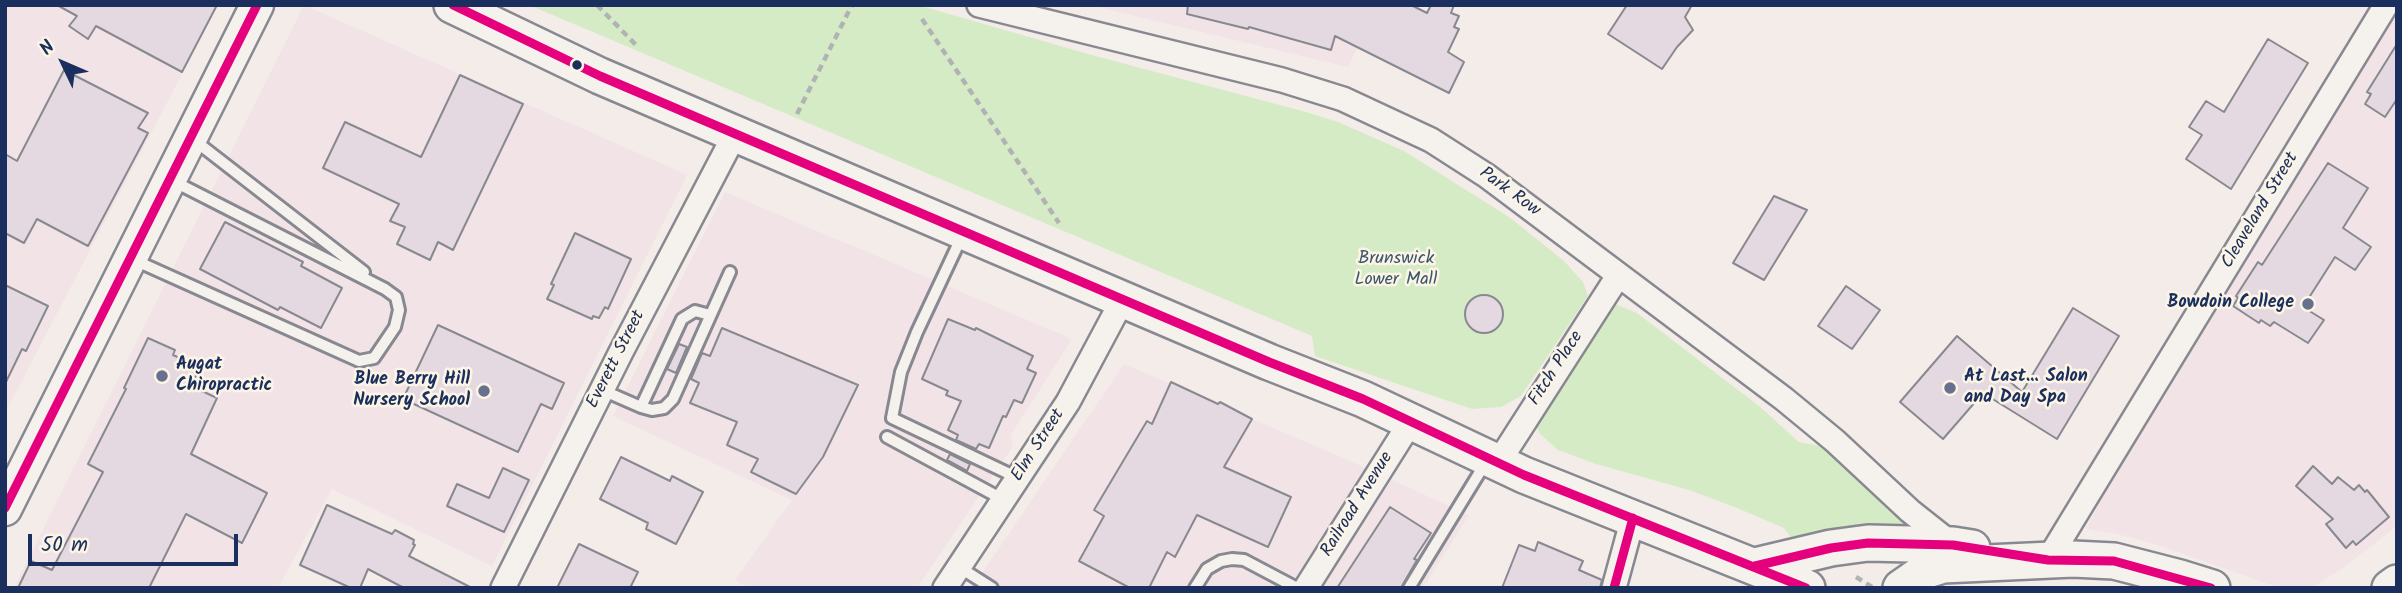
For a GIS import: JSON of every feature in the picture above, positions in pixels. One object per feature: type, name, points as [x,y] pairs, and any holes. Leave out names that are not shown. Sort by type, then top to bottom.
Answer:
[{"type":"main road","points":[[5,509],[257,5]]},
{"type":"main road","points":[[452,5],[600,76],[1363,399],[1493,461],[1807,588]]},
{"type":"main road","points":[[1755,566],[1868,543],[1953,545],[2048,560]]},
{"type":"main road","points":[[1901,588],[1927,570],[1943,565],[2048,560],[2114,561],[2211,588]]},
{"type":"main road","points":[[2390,588],[2397,583]]},
{"type":"street","name":"Park Row","points":[[979,5],[1282,80],[1343,99],[1431,140],[1487,176],[1784,400],[1835,441],[1910,511],[1953,545]]},
{"type":"street","name":"Cleaveland Street","points":[[2048,560],[2386,5]]},
{"type":"street","name":"Everett Street","points":[[503,588],[602,390],[736,134]]},
{"type":"street","name":"Fitch Place","points":[[1493,461],[1618,276]]},
{"type":"street","name":"Elm Street","points":[[944,588],[1068,402],[1110,294]]},
{"type":"street","name":"Railroad Avenue","points":[[1307,588],[1410,423]]},
{"type":"street","points":[[1614,588],[1633,518]]},
{"type":"lane","points":[[129,258],[359,361],[374,358],[395,327],[399,310],[396,298],[191,137]]},
{"type":"lane","points":[[170,179],[385,289]]},
{"type":"lane","points":[[964,232],[901,372],[892,418],[1018,479]]},
{"type":"lane","points":[[602,390],[641,407],[652,410],[664,408],[673,399],[730,272]]},
{"type":"lane","points":[[641,407],[682,318],[695,311],[710,315]]},
{"type":"lane","points":[[887,437],[1004,500]]},
{"type":"lane","points":[[1409,588],[1493,461]]},
{"type":"lane","points":[[1195,588],[1208,569],[1221,561],[1232,559],[1244,560],[1297,588]]},
{"type":"lane","points":[[959,567],[992,588]]},
{"type":"path","points":[[597,5],[637,46]]},
{"type":"path","points":[[797,114],[852,5]]},
{"type":"path","points":[[922,19],[1059,223]]},
{"type":"shaded area","points":[[5,5],[218,5],[5,413]]},
{"type":"shaded area","points":[[304,5],[687,175],[492,566],[332,489],[278,588],[14,588]]},
{"type":"shaded area","points":[[1089,5],[1377,5],[1348,67]]},
{"type":"shaded area","name":"Bowdoin College","points":[[2397,10],[2397,526],[2312,588],[2280,588],[2152,543],[2086,529],[2128,448]]},
{"type":"shaded area","points":[[725,192],[1070,338],[1071,341],[1010,436],[1013,446],[917,588],[748,588],[735,580],[792,500],[613,416]]},
{"type":"shaded area","points":[[1124,364],[1469,515],[1423,588],[972,588]]},
{"type":"green space","name":"Brunswick Lower Mall","points":[[529,5],[918,5],[1338,122],[1404,151],[1509,217],[1563,260],[1583,282],[1588,296],[1521,396],[1501,407],[1472,409],[1315,356],[1312,336]]},
{"type":"green space","points":[[1610,305],[1637,313],[1759,406],[1799,442],[1831,448],[1914,530],[1794,541],[1784,528],[1737,508],[1689,490],[1596,464],[1558,450],[1540,434],[1534,422]]},
{"type":"building","points":[[57,5],[217,5],[182,72],[96,26],[88,39],[69,26],[77,16]]},
{"type":"building","points":[[1188,5],[1411,5],[1427,13],[1431,5],[1454,5],[1451,13],[1459,16],[1454,27],[1459,29],[1448,52],[1464,62],[1449,93],[1335,36],[1331,50],[1249,27],[1248,29],[1187,14]]},
{"type":"building","points":[[1627,5],[1692,5],[1685,17],[1693,30],[1662,69],[1608,34]]},
{"type":"building","points":[[2268,39],[2308,63],[2231,189],[2186,159],[2202,135],[2189,127],[2206,101],[2224,112]]},
{"type":"building","points":[[2397,44],[2397,99],[2385,117],[2365,104],[2371,94],[2367,92]]},
{"type":"building","points":[[64,70],[148,113],[138,128],[148,133],[88,246],[37,219],[24,243],[5,233],[5,154],[17,161]]},
{"type":"building","points":[[460,75],[523,104],[453,250],[438,242],[430,260],[397,244],[405,227],[390,221],[399,204],[323,168],[345,122],[421,157]]},
{"type":"building","points":[[2328,163],[2368,188],[2343,228],[2371,247],[2355,270],[2335,257],[2303,307],[2324,320],[2308,343],[2274,322],[2270,326],[2261,320],[2259,323],[2233,306],[2238,298],[2236,296],[2258,262],[2262,265]]},
{"type":"building","points":[[1774,196],[1807,210],[1764,280],[1733,263]]},
{"type":"building","points":[[225,222],[303,262],[301,266],[342,288],[321,328],[280,307],[278,310],[200,269]]},
{"type":"building","points":[[575,233],[631,259],[608,309],[605,307],[599,318],[593,316],[592,319],[547,299],[554,285],[551,284]]},
{"type":"building","points":[[5,285],[48,306],[26,351],[22,349],[5,384]]},
{"type":"building","points":[[1846,286],[1880,310],[1852,349],[1818,326]]},
{"type":"building","points":[[1484,295],[1497,301],[1503,314],[1497,327],[1484,333],[1471,327],[1465,314],[1471,301]]},
{"type":"building","points":[[2073,308],[2119,336],[2057,439],[1983,393],[1943,439],[1900,402],[1957,336],[2022,392]]},
{"type":"building","points":[[948,319],[975,330],[976,328],[1033,356],[1027,369],[1036,373],[1022,403],[1014,400],[1006,417],[1003,416],[989,448],[979,444],[976,449],[956,440],[958,435],[948,430],[961,401],[946,395],[948,391],[922,379]]},
{"type":"building","name":"Blue Berry Hill Nursery School","points":[[438,325],[564,383],[552,409],[541,404],[518,452],[403,399]]},
{"type":"building","points":[[722,328],[858,385],[823,457],[796,494],[751,472],[758,459],[727,445],[737,422],[690,403],[699,383],[691,379],[702,353],[710,356]]},
{"type":"building","points":[[148,338],[175,350],[173,355],[200,367],[191,386],[217,398],[191,454],[267,493],[242,543],[186,514],[149,588],[18,588],[31,561],[52,570],[103,472],[88,464]]},
{"type":"building","points":[[679,344],[687,347],[676,373],[667,369]]},
{"type":"building","points":[[1171,382],[1218,404],[1220,402],[1252,419],[1224,467],[1291,497],[1268,547],[1197,515],[1175,557],[1167,552],[1149,588],[1130,588],[1079,561],[1104,516],[1094,510],[1147,421],[1152,424]]},
{"type":"building","points":[[950,454],[970,464],[967,471],[947,460]]},
{"type":"building","points":[[621,457],[670,481],[672,476],[703,492],[676,544],[646,529],[648,523],[600,499]]},
{"type":"building","points":[[2313,466],[2332,484],[2338,477],[2354,490],[2359,485],[2365,492],[2367,490],[2389,517],[2356,545],[2353,541],[2346,548],[2326,524],[2333,519],[2296,486]]},
{"type":"building","points":[[503,468],[529,480],[504,532],[447,506],[457,484],[489,498]]},
{"type":"building","points":[[327,505],[392,534],[395,530],[414,540],[415,545],[409,556],[472,588],[404,588],[368,569],[360,588],[351,588],[300,565]]},
{"type":"building","points":[[1390,507],[1431,533],[1414,559],[1417,560],[1401,588],[1337,588]]},
{"type":"building","points":[[1538,542],[1583,561],[1579,570],[1602,580],[1600,588],[1502,588],[1519,545],[1535,551]]},
{"type":"building","points":[[579,544],[638,572],[630,588],[557,588]]},
{"type":"transit line","points":[[5,508],[257,5]]},
{"type":"transit line","points":[[453,5],[600,76],[1269,362],[1363,399],[1524,475],[1806,588]]},
{"type":"transit line","points":[[1614,588],[1633,518]]},
{"type":"transit line","points":[[1755,566],[1831,548],[1868,543],[1953,545],[2048,560],[2114,561],[2211,588]]},
{"type":"place","name":"Bowdoin College","points":[[2308,304]]},
{"type":"place","name":"Augat Chiropractic","points":[[162,376]]},
{"type":"place","name":"At Last... Salon and Day Spa","points":[[1950,388]]},
{"type":"place","name":"Blue Berry Hill Nursery School","points":[[484,391]]}]
